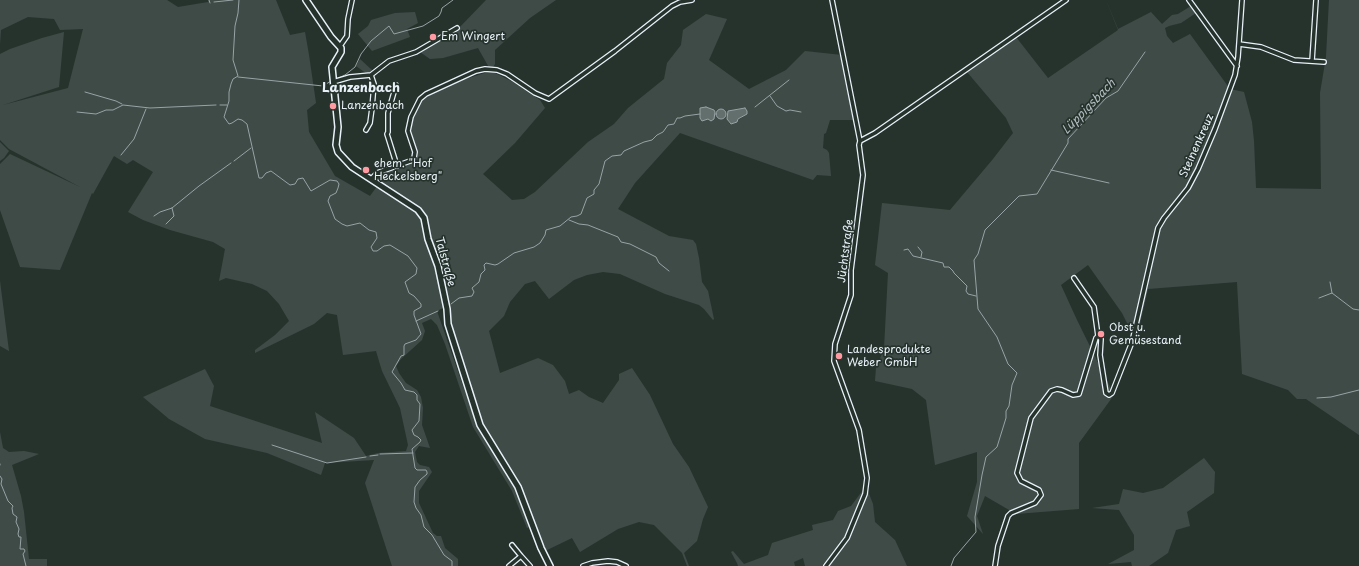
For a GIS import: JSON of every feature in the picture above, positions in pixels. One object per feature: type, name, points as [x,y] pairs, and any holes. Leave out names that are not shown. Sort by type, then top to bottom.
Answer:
[{"type":"main road","points":[[306,0],[331,37],[340,46]]},
{"type":"main road","name":"Talstraße","points":[[340,46],[341,52],[332,67],[338,127],[336,145],[338,152],[352,167],[418,210],[424,218],[428,239],[438,266],[447,309],[448,324],[480,425],[518,487],[549,566]]},
{"type":"street","points":[[340,46],[347,36],[348,19],[352,0]]},
{"type":"street","points":[[371,179],[377,173],[410,161],[415,155],[408,131],[411,117],[420,100],[433,90],[476,71],[485,69],[497,70],[507,74],[536,93],[549,99],[615,51],[672,6],[680,2],[692,0]]},
{"type":"street","name":"Jüchtstraße","points":[[826,566],[847,538],[865,494],[867,478],[859,430],[834,361],[835,344],[851,295],[851,270],[864,175],[859,145],[860,141],[832,0]]},
{"type":"street","points":[[860,141],[1066,0]]},
{"type":"street","points":[[1189,0],[1237,66]]},
{"type":"street","name":"Steinenkreuz","points":[[1098,336],[1101,339],[1100,355],[1106,393],[1109,395],[1112,392],[1132,342],[1158,228],[1188,188],[1198,169],[1215,129],[1237,66],[1240,44],[1242,0]]},
{"type":"street","points":[[1312,62],[1316,0]]},
{"type":"street","points":[[333,82],[350,77],[371,75],[390,61],[416,52],[457,28]]},
{"type":"street","points":[[1240,44],[1261,47],[1294,60],[1324,62]]},
{"type":"street","points":[[366,130],[370,123],[372,108],[374,84],[371,75]]},
{"type":"street","points":[[396,85],[388,113],[387,134],[397,166]]},
{"type":"street","points":[[995,566],[998,546],[1008,516],[1011,513],[1035,503],[1041,495],[1038,490],[1021,481],[1017,473],[1031,418],[1051,391],[1057,389],[1073,395],[1080,393],[1093,345],[1098,336],[1094,307],[1074,278]]},
{"type":"street","points":[[512,545],[530,566]]},
{"type":"street","points":[[509,566],[521,556]]},
{"type":"street","points":[[583,566],[608,561],[617,562],[626,566]]},
{"type":"shaded area","points":[[0,0],[167,0],[178,7],[208,2],[208,0],[276,0],[290,35],[305,32],[316,103],[307,110],[309,132],[335,176],[370,196],[378,185],[375,178],[377,174],[409,164],[415,160],[418,153],[410,131],[416,111],[421,102],[432,93],[450,84],[491,71],[513,82],[540,100],[545,108],[515,143],[483,174],[512,200],[524,199],[535,192],[588,142],[614,124],[628,108],[664,79],[667,63],[681,45],[683,30],[706,14],[727,19],[709,60],[749,89],[786,70],[805,51],[842,55],[855,120],[830,120],[826,133],[824,134],[823,148],[829,153],[831,176],[817,175],[813,180],[680,133],[635,183],[618,209],[669,236],[693,240],[696,244],[699,258],[702,282],[708,291],[713,320],[699,305],[665,294],[620,274],[603,272],[587,275],[574,280],[549,299],[535,281],[525,284],[510,302],[504,316],[489,331],[500,373],[538,358],[553,365],[565,381],[569,394],[579,390],[589,397],[603,403],[619,380],[619,374],[632,368],[650,395],[673,444],[689,467],[708,507],[697,541],[684,553],[689,566],[687,566],[682,553],[654,525],[639,522],[618,529],[580,552],[572,538],[545,551],[521,489],[502,454],[482,424],[450,326],[447,306],[437,311],[477,426],[515,488],[530,527],[527,528],[512,491],[473,427],[445,344],[437,325],[431,319],[422,323],[425,331],[422,340],[401,359],[396,366],[406,383],[417,390],[421,397],[423,408],[422,425],[430,448],[419,446],[415,452],[417,462],[420,465],[429,467],[432,472],[419,491],[419,503],[433,533],[437,536],[441,536],[445,548],[458,559],[458,566],[392,566],[365,483],[374,460],[325,463],[321,475],[267,453],[205,439],[169,419],[143,397],[205,369],[214,386],[210,406],[322,443],[315,412],[354,438],[366,456],[378,453],[406,451],[408,445],[400,408],[382,371],[376,351],[343,355],[337,315],[327,313],[314,324],[255,353],[255,350],[275,335],[289,321],[279,304],[267,291],[252,284],[226,278],[219,281],[225,249],[213,242],[170,230],[143,220],[128,212],[153,172],[133,160],[127,164],[114,156],[93,194],[92,193],[60,270],[20,267],[0,210],[0,164],[10,154],[80,187],[9,149],[0,140],[0,54],[42,38],[64,32],[59,87],[3,105],[68,88],[83,29],[60,30],[54,19],[28,17],[1,30],[0,44]],"holes":[[[745,108],[747,114],[734,123],[730,124],[728,121],[739,110]]]},
{"type":"shaded area","points":[[486,0],[556,0],[530,18],[495,50],[495,64],[491,71],[478,48],[443,58],[430,59],[420,52],[458,29]]},
{"type":"shaded area","points":[[1106,0],[1118,29],[1151,12],[1162,24],[1172,15],[1178,14],[1191,6],[1196,13],[1181,23],[1165,28],[1167,36],[1173,43],[1190,34],[1230,89],[1244,92],[1252,122],[1256,188],[1321,189],[1320,93],[1326,57],[1329,0],[1359,0],[1359,435],[1306,399],[1297,399],[1288,390],[1242,374],[1237,282],[1148,289],[1136,341],[1122,313],[1088,265],[1061,285],[1114,395],[1079,443],[1079,509],[1016,514],[985,496],[977,516],[983,534],[967,516],[977,482],[977,452],[935,465],[926,400],[912,389],[875,381],[876,368],[884,349],[888,273],[875,265],[882,203],[950,210],[1013,133],[1006,118],[967,72],[1016,37],[1048,78],[1118,30]]},
{"type":"shaded area","points":[[415,12],[418,23],[407,29],[410,37],[372,51],[358,34],[368,26],[371,20],[395,13]]},
{"type":"shaded area","points":[[360,59],[373,71],[372,73],[367,74],[356,66]]},
{"type":"shaded area","points":[[706,107],[714,110],[715,112],[714,119],[711,121],[708,119],[702,121],[700,118],[700,108]]},
{"type":"shaded area","points":[[745,108],[747,114],[738,119],[737,122],[731,124],[727,119],[728,111]]},
{"type":"shaded area","points":[[719,109],[723,109],[725,110],[725,118],[719,119],[716,116],[716,112]]},
{"type":"shaded area","points":[[0,142],[9,151],[0,161]]},
{"type":"shaded area","points":[[0,281],[9,351],[0,346]]},
{"type":"shaded area","points":[[0,432],[3,448],[9,452],[24,451],[39,454],[12,465],[24,512],[29,559],[47,559],[47,566],[0,566]]},
{"type":"shaded area","points":[[1204,458],[1215,472],[1214,493],[1187,512],[1190,526],[1176,530],[1168,553],[1149,566],[1132,566],[1131,562],[1108,564],[1134,550],[1134,535],[1119,510],[1092,508],[1119,504],[1123,489],[1143,493],[1163,488]]},
{"type":"shaded area","points":[[866,486],[873,504],[875,522],[895,540],[907,566],[805,566],[803,558],[794,562],[795,566],[738,566],[731,552],[733,551],[744,564],[768,555],[772,543],[813,530],[812,525],[833,520],[838,511],[851,506]]},
{"type":"waterway","points":[[214,2],[233,0]]},
{"type":"waterway","points":[[239,0],[235,26],[233,60],[238,76],[233,79],[231,84],[229,101],[224,117],[229,124],[238,119],[247,124],[259,178],[262,178],[266,173],[271,171],[290,185],[295,184],[298,179],[303,178],[311,191],[330,180],[337,181],[339,184],[336,193],[330,196],[328,201],[335,219],[347,226],[360,223],[369,230],[376,232],[377,238],[371,247],[373,251],[377,251],[384,246],[390,245],[408,256],[417,268],[416,274],[405,282],[409,293],[421,304],[421,307],[414,311],[421,334],[416,340],[405,344],[404,355],[401,356],[392,372],[405,390],[414,392],[417,395],[417,400],[420,404],[419,421],[412,430],[414,435],[421,440],[412,449],[415,468],[417,470],[426,470],[427,474],[415,487],[414,502],[421,515],[424,527],[432,535],[444,555],[452,561],[452,566]]},
{"type":"waterway","points":[[336,79],[345,75],[355,67],[361,54],[371,41],[389,26],[394,34],[423,26],[439,16],[442,8],[453,0]]},
{"type":"waterway","name":"Lüppigsbach","points":[[951,566],[954,558],[976,532],[975,517],[986,457],[997,447],[1006,418],[1006,411],[1009,406],[1012,385],[1017,373],[1008,364],[997,337],[978,309],[974,260],[978,254],[985,230],[1019,196],[1037,194],[1068,143],[1068,139],[1106,98],[1118,91],[1145,52]]},
{"type":"waterway","points":[[238,77],[323,86],[331,81]]},
{"type":"waterway","points":[[755,107],[789,80]]},
{"type":"waterway","points":[[85,92],[122,104]]},
{"type":"waterway","points":[[770,96],[777,106],[786,111],[790,110],[801,112]]},
{"type":"waterway","points":[[77,112],[96,114],[106,110],[113,110],[123,105],[150,108],[216,105]]},
{"type":"waterway","points":[[220,105],[227,105]]},
{"type":"waterway","points":[[121,155],[134,139],[146,109]]},
{"type":"waterway","points":[[451,304],[459,298],[472,296],[474,292],[472,288],[479,282],[481,274],[485,270],[484,265],[486,263],[495,265],[514,253],[534,247],[540,243],[546,230],[560,226],[571,217],[581,214],[587,198],[594,194],[594,190],[599,184],[605,161],[612,156],[621,155],[624,151],[652,140],[663,132],[668,125],[674,124],[677,118],[700,114]]},
{"type":"waterway","points":[[234,161],[251,148]]},
{"type":"waterway","points":[[154,216],[160,212],[172,208],[231,163]]},
{"type":"waterway","points":[[1051,170],[1109,183]]},
{"type":"waterway","points":[[166,224],[174,216],[172,208]]},
{"type":"waterway","points":[[569,220],[579,224],[588,225],[618,237],[621,242],[630,244],[656,257],[659,263],[669,271]]},
{"type":"waterway","points":[[918,247],[922,252],[921,257]]},
{"type":"waterway","points":[[904,250],[908,249],[913,256],[943,263],[944,267],[949,267],[967,286],[966,291],[968,294],[976,296]]},
{"type":"waterway","points":[[1330,282],[1332,293]]},
{"type":"waterway","points":[[1319,298],[1332,293],[1353,309],[1359,310]]},
{"type":"waterway","points":[[416,321],[438,311]]},
{"type":"waterway","points":[[1317,398],[1331,397],[1359,390]]},
{"type":"waterway","points":[[272,445],[327,463],[366,457]]},
{"type":"waterway","points":[[380,454],[413,453]]},
{"type":"waterway","points":[[370,456],[378,455]]},
{"type":"waterway","points":[[0,476],[2,479],[1,484],[8,501],[13,506],[13,514],[17,517],[16,522],[19,529],[18,534],[19,537],[21,537],[20,549],[24,549],[25,551],[23,554],[26,566]]},
{"type":"place","name":"Em Wingert","points":[[433,37]]},
{"type":"place","name":"Lanzenbach","points":[[333,106]]},
{"type":"place","name":"ehem. \"Hof Heckelsberg\"","points":[[366,170]]},
{"type":"place","name":"Obst u. Gemüsestand","points":[[1101,334]]},
{"type":"place","name":"Landesprodukte Weber GmbH","points":[[839,356]]},
{"type":"district","name":"Lanzenbach","points":[[361,88]]}]
